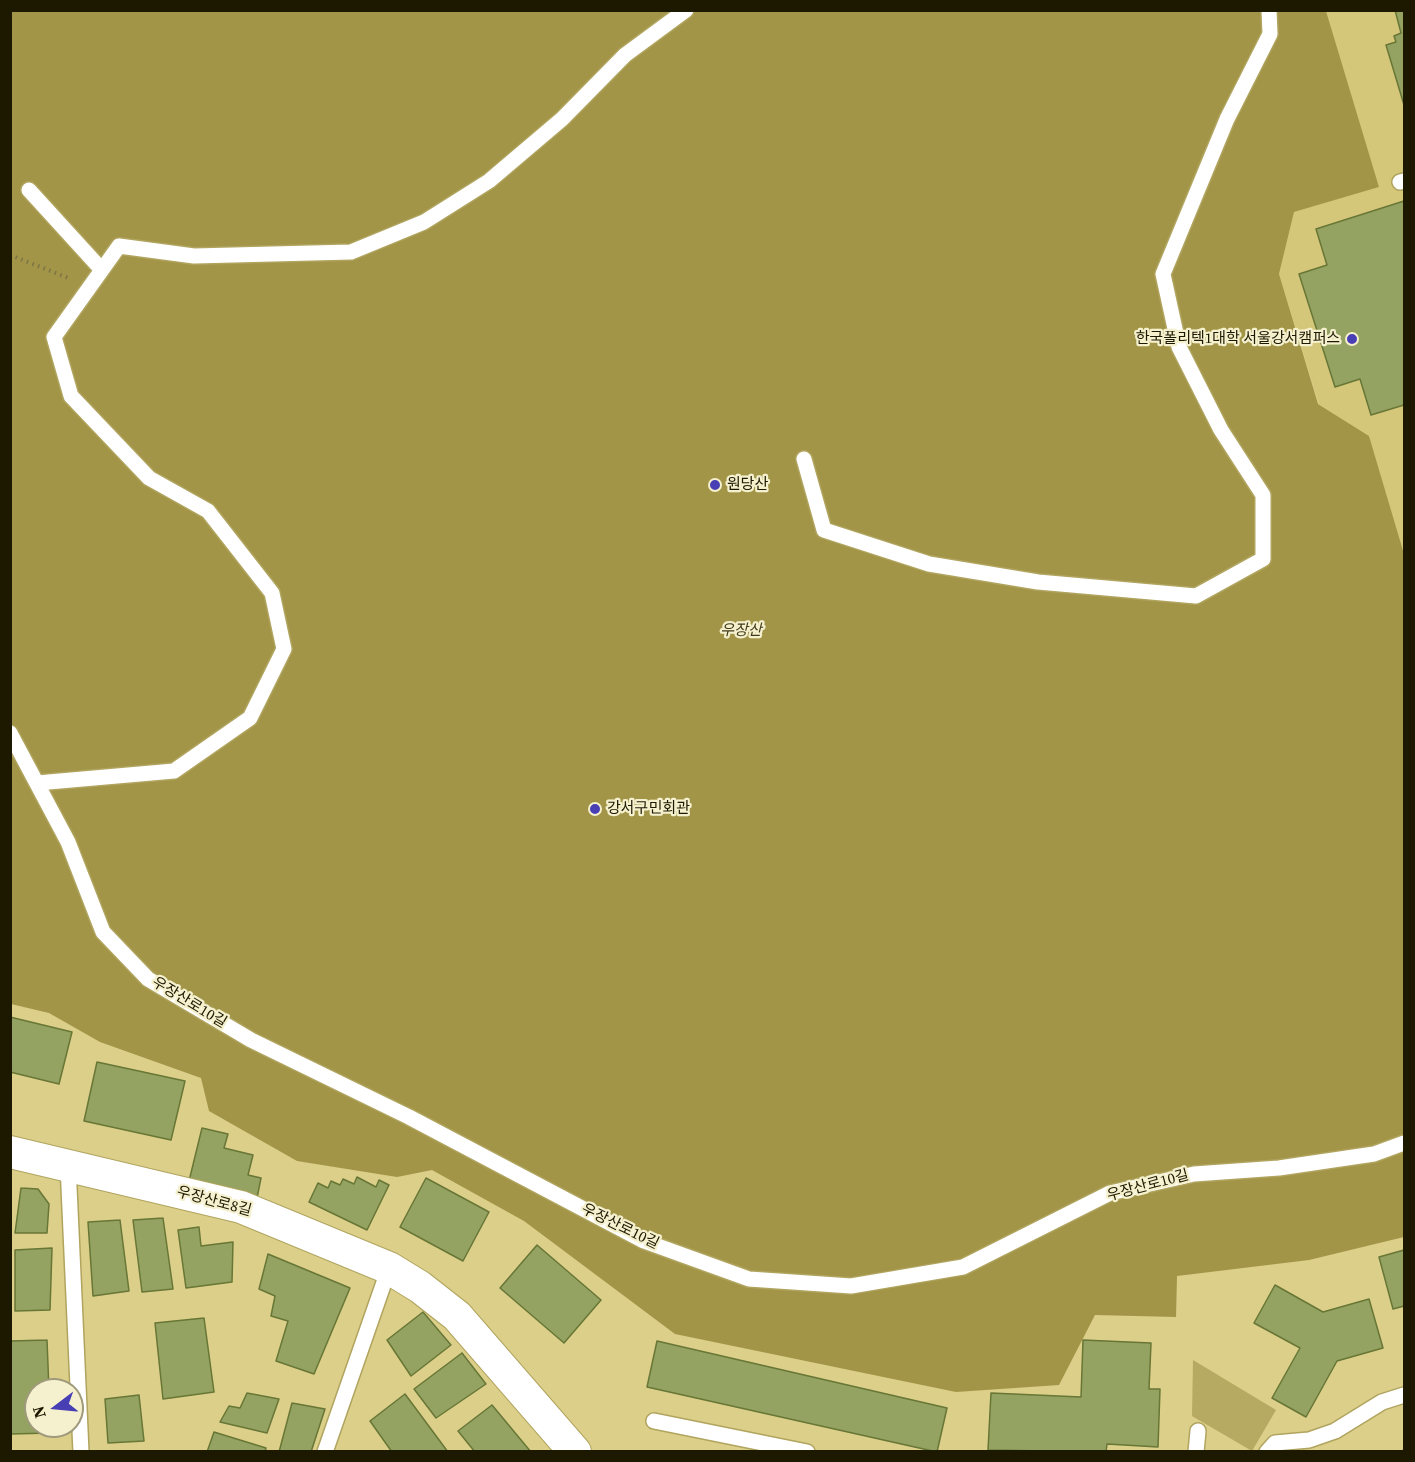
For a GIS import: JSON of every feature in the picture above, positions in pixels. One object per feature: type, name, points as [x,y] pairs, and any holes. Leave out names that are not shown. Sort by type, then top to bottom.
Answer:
[{"type":"street","name":"우장산로8길","points":[[10,1152],[241,1207],[389,1268],[420,1287],[457,1316],[575,1452]]},
{"type":"lane","points":[[37,783],[174,771],[250,718],[284,649],[272,593],[208,511],[149,478],[71,396],[54,337],[119,246],[194,256],[351,252],[424,222],[489,181],[562,119],[625,55],[686,10]]},
{"type":"lane","points":[[804,459],[824,530],[929,564],[1038,582],[1196,596],[1263,559],[1263,495],[1221,430],[1179,346],[1163,274],[1227,119],[1270,34],[1269,10]]},
{"type":"lane","points":[[29,190],[101,269]]},
{"type":"lane","name":"우장산로10길","points":[[10,733],[68,842],[103,932],[148,979],[251,1040],[409,1117],[644,1241],[749,1279],[851,1286],[963,1267],[1110,1193],[1194,1173],[1279,1168],[1374,1154],[1404,1143]]},
{"type":"lane","points":[[68,1165],[81,1452]]},
{"type":"lane","points":[[326,1452],[389,1268]]},
{"type":"lane","points":[[1267,1452],[1275,1443],[1309,1440],[1335,1431],[1382,1402],[1404,1395]]},
{"type":"lane","points":[[654,1421],[788,1450],[807,1452]]},
{"type":"lane","points":[[1196,1452],[1198,1431]]},
{"type":"path","points":[[10,255],[89,285]]},
{"type":"shaded area","name":"한국폴리텍1대학 서울강서캠퍼스","points":[[1326,11],[1404,11],[1404,554],[1369,436],[1319,404],[1279,274],[1294,212],[1379,187]]},
{"type":"shaded area","points":[[1193,1360],[1276,1410],[1252,1451],[1192,1416]]},
{"type":"green space","name":"우장산","points":[[11,11],[1326,11],[1379,187],[1294,212],[1279,274],[1318,404],[1369,436],[1404,554],[1404,1237],[1309,1260],[1177,1276],[1176,1317],[1095,1315],[1059,1385],[956,1392],[675,1334],[524,1221],[432,1170],[397,1177],[297,1161],[209,1111],[201,1078],[100,1042],[49,1013],[11,1004]]},
{"type":"building","points":[[1395,10],[1404,10],[1404,105],[1386,45],[1396,42],[1394,36],[1401,33]]},
{"type":"building","points":[[1404,201],[1404,405],[1371,415],[1360,379],[1335,387],[1299,274],[1327,265],[1316,229]]},
{"type":"building","points":[[10,1017],[72,1032],[59,1084],[10,1072]]},
{"type":"building","points":[[97,1062],[185,1081],[171,1140],[84,1121]]},
{"type":"building","points":[[202,1128],[228,1134],[224,1148],[253,1155],[248,1175],[261,1178],[257,1198],[189,1181]]},
{"type":"building","points":[[357,1177],[376,1187],[379,1180],[389,1185],[367,1230],[309,1202],[318,1183],[328,1188],[331,1181],[340,1185],[343,1179],[354,1184]]},
{"type":"building","points":[[426,1178],[489,1212],[463,1261],[400,1227]]},
{"type":"building","points":[[21,1188],[38,1189],[49,1204],[47,1233],[15,1233]]},
{"type":"building","points":[[163,1218],[173,1289],[142,1292],[133,1220]]},
{"type":"building","points":[[120,1220],[129,1291],[93,1296],[88,1222]]},
{"type":"building","points":[[199,1227],[201,1246],[233,1242],[232,1282],[186,1288],[178,1230]]},
{"type":"building","points":[[537,1245],[601,1300],[564,1343],[500,1288]]},
{"type":"building","points":[[52,1248],[50,1310],[15,1311],[15,1250]]},
{"type":"building","points":[[1404,1250],[1404,1306],[1393,1309],[1379,1257]]},
{"type":"building","points":[[268,1254],[350,1288],[314,1374],[276,1361],[288,1321],[271,1316],[275,1296],[259,1289]]},
{"type":"building","points":[[1275,1285],[1323,1312],[1369,1299],[1383,1348],[1337,1361],[1306,1417],[1272,1398],[1300,1348],[1254,1323]]},
{"type":"building","points":[[423,1312],[451,1345],[411,1376],[387,1340]]},
{"type":"building","points":[[204,1318],[214,1392],[163,1399],[155,1323]]},
{"type":"building","points":[[47,1340],[49,1378],[24,1378],[24,1434],[10,1434],[10,1341]]},
{"type":"building","points":[[1083,1340],[1151,1343],[1149,1389],[1160,1389],[1158,1447],[1107,1444],[1106,1452],[988,1450],[991,1393],[1081,1397]]},
{"type":"building","points":[[657,1341],[947,1408],[937,1452],[647,1387]]},
{"type":"building","points":[[462,1353],[486,1384],[436,1418],[414,1389]]},
{"type":"building","points":[[247,1393],[279,1399],[267,1433],[220,1422],[229,1406],[240,1408]]},
{"type":"building","points":[[405,1394],[448,1452],[392,1452],[370,1421]]},
{"type":"building","points":[[139,1395],[144,1441],[108,1443],[105,1399]]},
{"type":"building","points":[[292,1403],[325,1409],[311,1452],[279,1452]]},
{"type":"building","points":[[492,1405],[531,1452],[475,1452],[458,1431]]},
{"type":"building","points":[[214,1432],[266,1448],[265,1452],[207,1452]]},
{"type":"place","name":"한국폴리텍1대학 서울강서캠퍼스","points":[[1352,339]]},
{"type":"place","name":"원당산","points":[[715,485]]},
{"type":"place","name":"강서구민회관","points":[[595,809]]}]
